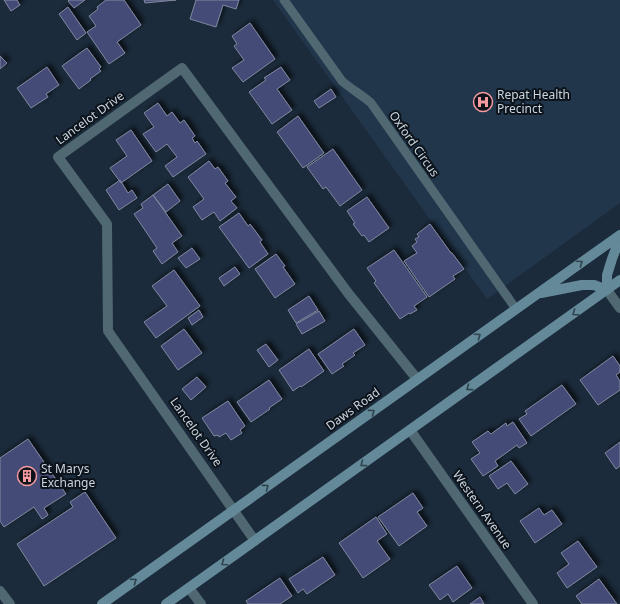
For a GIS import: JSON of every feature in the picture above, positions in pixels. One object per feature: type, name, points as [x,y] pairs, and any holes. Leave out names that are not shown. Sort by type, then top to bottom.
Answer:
[{"type":"main road","name":"Daws Road","points":[[102,604],[620,235]]},
{"type":"main road","points":[[607,290],[607,275],[620,238]]},
{"type":"main road","points":[[166,604],[620,280]]},
{"type":"main road","points":[[537,294],[582,285],[594,285],[607,290]]},
{"type":"street","name":"Lancelot Drive","points":[[255,541],[108,331],[107,224],[58,157],[182,68],[348,293],[417,379]]},
{"type":"street","points":[[607,290],[620,308]]},
{"type":"street","name":"Western Avenue","points":[[410,430],[533,604]]},
{"type":"street","points":[[189,588],[201,604]]},
{"type":"street","points":[[0,590],[10,604]]},
{"type":"lane","name":"Oxford Circus","points":[[284,0],[342,81],[371,103],[516,309]]},
{"type":"shaded area","name":"Repat Health Precinct","points":[[273,0],[620,0],[620,203],[487,299]]},
{"type":"building","points":[[4,0],[17,0],[20,5],[11,11]]},
{"type":"building","points":[[85,0],[74,8],[68,1]]},
{"type":"building","points":[[106,0],[124,0],[141,25],[117,42],[125,53],[109,64],[87,32],[96,26],[89,16]]},
{"type":"building","points":[[144,0],[176,0],[145,3]]},
{"type":"building","points":[[196,0],[239,0],[236,9],[223,5],[216,27],[190,19]]},
{"type":"building","points":[[68,7],[86,33],[77,40],[59,14]]},
{"type":"building","points":[[250,23],[275,59],[243,82],[232,68],[244,60],[234,46],[237,44],[232,36]]},
{"type":"building","points":[[87,48],[101,67],[99,69],[101,71],[79,89],[62,66]]},
{"type":"building","points":[[0,56],[7,63],[0,69]]},
{"type":"building","points":[[47,67],[59,85],[46,94],[48,97],[31,108],[17,88]]},
{"type":"building","points":[[281,67],[290,80],[277,89],[292,110],[272,124],[249,92],[266,80],[264,78]]},
{"type":"building","points":[[331,89],[336,97],[319,108],[314,101]]},
{"type":"building","points":[[158,103],[167,116],[172,112],[180,123],[184,120],[195,136],[192,138],[195,143],[197,141],[206,154],[173,177],[165,166],[177,157],[167,144],[156,152],[143,134],[154,127],[144,113]]},
{"type":"building","points":[[298,116],[324,153],[303,168],[277,132]]},
{"type":"building","points":[[131,130],[152,161],[121,183],[110,168],[127,156],[116,140]]},
{"type":"building","points":[[333,149],[362,190],[340,206],[326,187],[323,189],[307,167]]},
{"type":"building","points":[[209,161],[215,169],[218,167],[228,181],[225,183],[236,197],[231,201],[237,208],[220,221],[214,212],[202,220],[193,207],[204,199],[188,177]]},
{"type":"building","points":[[120,180],[128,193],[132,190],[137,198],[119,210],[106,190]]},
{"type":"building","points":[[168,184],[180,201],[166,212],[153,195]]},
{"type":"building","points":[[153,195],[182,236],[172,243],[178,252],[162,264],[153,251],[157,248],[134,214],[143,208],[141,204]]},
{"type":"building","points":[[367,197],[389,228],[369,242],[364,235],[362,236],[353,224],[355,223],[347,211]]},
{"type":"building","points":[[239,213],[248,226],[250,224],[262,240],[260,242],[268,254],[249,268],[219,227]]},
{"type":"building","points":[[430,224],[464,269],[453,276],[455,279],[429,297],[404,261],[417,253],[412,246],[417,242],[415,239],[419,237],[417,234]]},
{"type":"building","points":[[192,248],[200,259],[186,268],[178,258]]},
{"type":"building","points":[[394,250],[427,297],[414,306],[417,310],[400,319],[374,283],[376,281],[367,268]]},
{"type":"building","points":[[276,254],[295,284],[275,298],[255,269]]},
{"type":"building","points":[[235,267],[240,274],[224,286],[219,278]]},
{"type":"building","points":[[174,270],[200,306],[156,338],[144,322],[167,306],[152,286]]},
{"type":"building","points":[[309,296],[318,310],[296,323],[288,310]]},
{"type":"building","points":[[199,310],[203,317],[192,325],[188,318]]},
{"type":"building","points":[[319,311],[325,321],[302,334],[296,324]]},
{"type":"building","points":[[184,329],[202,353],[178,370],[161,346]]},
{"type":"building","points":[[354,329],[365,345],[353,353],[355,355],[342,364],[344,366],[332,374],[318,354]]},
{"type":"building","points":[[266,344],[278,360],[269,367],[257,350]]},
{"type":"building","points":[[309,349],[324,371],[293,391],[279,370]]},
{"type":"building","points":[[613,356],[620,366],[620,372],[616,375],[620,381],[620,390],[598,405],[580,380]]},
{"type":"building","points":[[197,377],[206,387],[191,400],[182,389]]},
{"type":"building","points":[[269,380],[282,399],[251,422],[237,402]]},
{"type":"building","points":[[562,385],[576,404],[531,436],[519,419],[527,414],[525,411]]},
{"type":"building","points":[[228,401],[245,426],[240,430],[242,433],[231,440],[226,433],[219,437],[218,435],[214,436],[202,418]]},
{"type":"building","points":[[513,422],[527,443],[519,448],[517,445],[495,461],[498,466],[483,476],[471,459],[480,453],[472,442],[488,431],[491,434],[506,423],[507,426]]},
{"type":"building","name":"St Marys Exchange","points":[[28,439],[66,494],[44,508],[48,515],[42,519],[34,507],[4,527],[0,521],[0,458]]},
{"type":"building","points":[[620,442],[620,466],[616,469],[605,453]]},
{"type":"building","points":[[511,461],[528,484],[515,494],[507,483],[498,489],[489,476]]},
{"type":"building","points":[[85,492],[116,538],[44,586],[17,544],[73,507],[70,502]]},
{"type":"building","points":[[413,493],[423,508],[417,512],[427,526],[399,546],[378,517]]},
{"type":"building","points":[[539,508],[544,515],[552,510],[562,524],[535,543],[520,521]]},
{"type":"building","points":[[376,517],[387,534],[377,541],[390,559],[363,578],[339,543]]},
{"type":"building","points":[[578,541],[597,567],[567,588],[557,573],[569,564],[561,553]]},
{"type":"building","points":[[323,557],[335,575],[307,594],[303,589],[298,593],[289,579]]},
{"type":"building","points":[[457,566],[472,588],[453,602],[448,594],[440,600],[429,585]]},
{"type":"building","points":[[280,578],[292,596],[280,604],[248,604],[246,601]]},
{"type":"building","points":[[599,579],[617,604],[582,604],[576,596]]},
{"type":"building","points":[[480,597],[484,604],[470,604]]},
{"type":"place","name":"Repat Health Precinct","points":[[483,102]]},
{"type":"place","name":"St Marys Exchange","points":[[27,476]]}]
